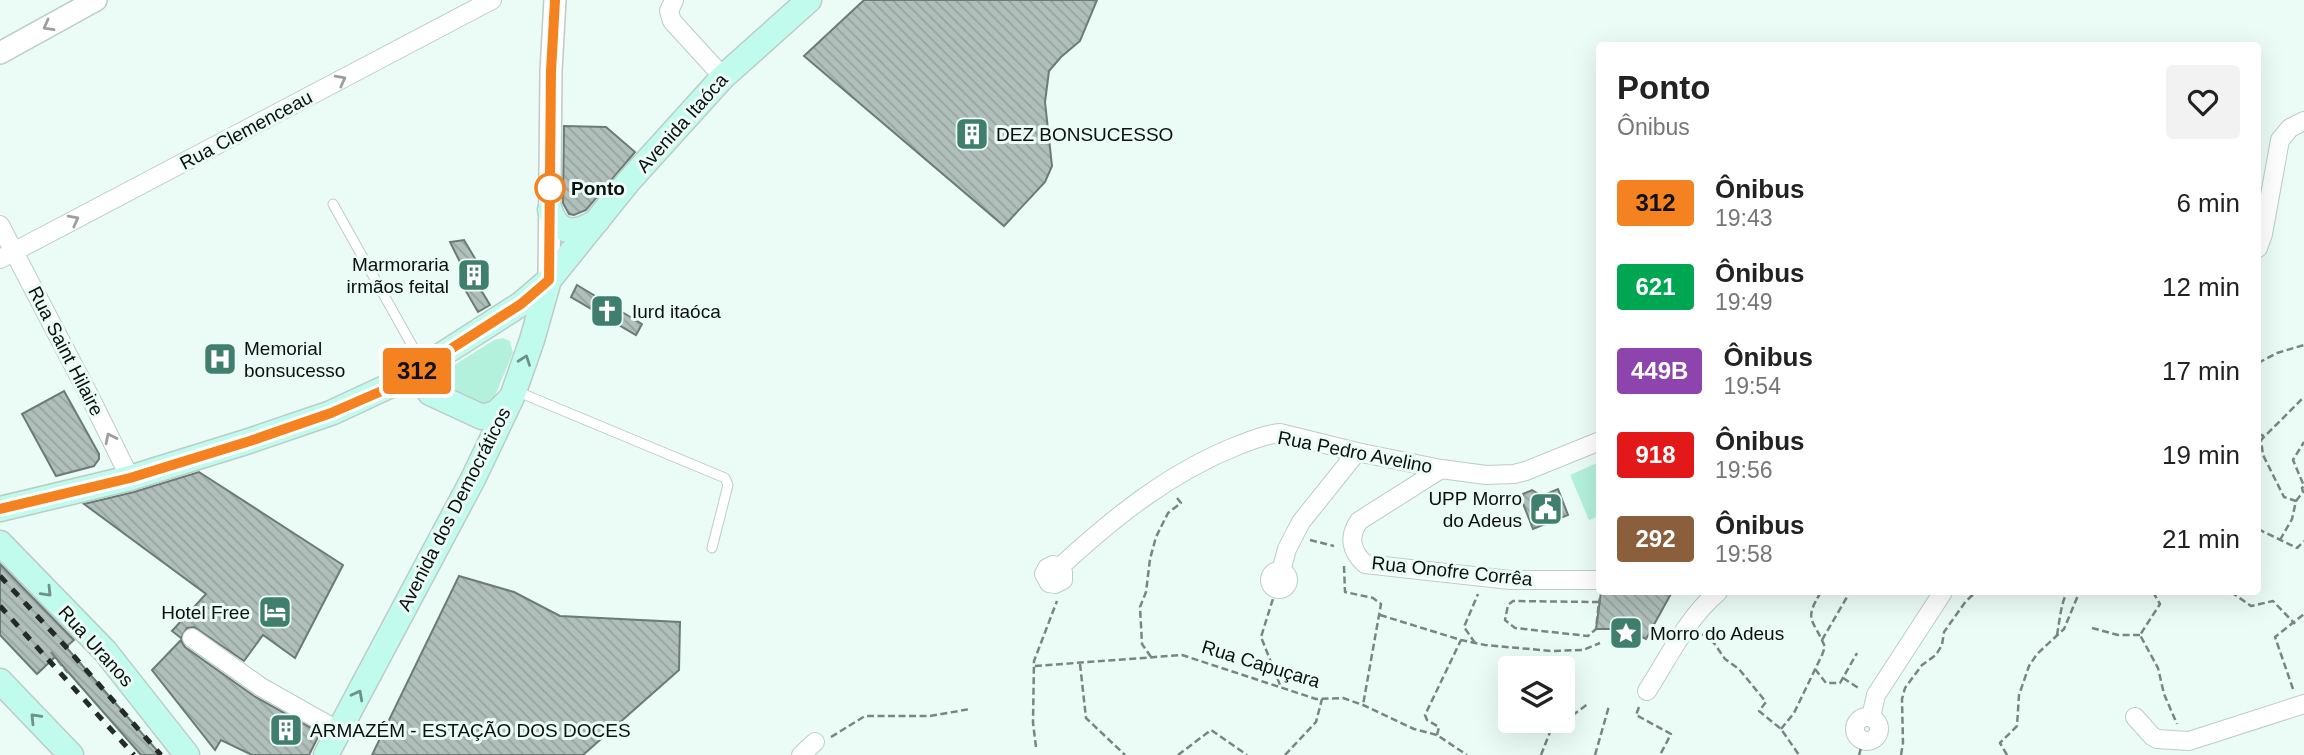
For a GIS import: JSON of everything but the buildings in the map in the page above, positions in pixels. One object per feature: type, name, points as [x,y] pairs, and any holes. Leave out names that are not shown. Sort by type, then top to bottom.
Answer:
[{"type":"main road","name":"Avenida Itaóca","points":[[0,509],[130,478],[250,441],[327,414],[384,390],[424,366],[521,304],[549,280],[659,147],[723,77],[808,0]]},
{"type":"main road","points":[[550,210],[555,222],[565,229],[582,230],[597,222]]},
{"type":"main road","name":"Avenida dos Democráticos","points":[[326,755],[474,479],[513,394],[549,280]]},
{"type":"main road","points":[[424,366],[426,386],[430,393],[482,417],[496,412],[513,394]]},
{"type":"main road","name":"Rua Uranos","points":[[0,543],[105,652],[187,755]]},
{"type":"main road","points":[[0,681],[71,755]]},
{"type":"street","points":[[0,53],[96,0]]},
{"type":"street","name":"Rua Clemenceau","points":[[7,255],[492,0]]},
{"type":"street","name":"Avenida dos Democráticos","points":[[549,280],[551,71],[555,0]]},
{"type":"street","points":[[674,0],[669,11],[671,20],[723,77]]},
{"type":"street","points":[[2261,240],[2280,140],[2290,128],[2304,121]]},
{"type":"street","name":"Rua Saint Hilaire","points":[[0,225],[7,255],[91,399],[130,478]]},
{"type":"street","name":"Rua Pedro Avelino","points":[[1060,574],[1118,515],[1166,483],[1222,452],[1258,438],[1280,433],[1357,452],[1486,475],[1514,474],[1596,443]]},
{"type":"street","points":[[1276,589],[1282,589],[1288,583],[1286,575],[1281,571],[1292,536],[1357,452]]},
{"type":"street","name":"Rua Onofre Corrêa","points":[[1441,468],[1365,515],[1354,528],[1352,544],[1357,556],[1365,564],[1510,580],[1596,580]]},
{"type":"street","points":[[1647,691],[1688,625],[1702,606],[1715,595]]},
{"type":"street","points":[[1861,748],[1879,733],[1873,708],[1941,595]]},
{"type":"street","points":[[192,638],[261,687],[339,731]]},
{"type":"street","points":[[2135,717],[2151,736],[2157,739],[2189,741],[2302,705]]},
{"type":"street","points":[[801,755],[815,742]]},
{"type":"lane","points":[[333,204],[424,366]]},
{"type":"lane","points":[[513,394],[724,478],[728,485],[712,548]]},
{"type":"path","points":[[2261,362],[2304,345]]},
{"type":"path","points":[[2296,501],[2284,497],[2263,456],[2261,440],[2304,397]]},
{"type":"path","points":[[2280,540],[2292,519],[2296,501],[2304,486],[2293,460],[2304,442]]},
{"type":"path","points":[[1151,657],[1142,644],[1140,607],[1146,592],[1156,537],[1168,513],[1181,503]]},
{"type":"path","points":[[2261,530],[2297,548],[2304,541]]},
{"type":"path","points":[[1292,536],[1335,546],[1352,544],[1344,567],[1345,592],[1379,601],[1380,615],[1363,705]]},
{"type":"path","points":[[1036,747],[1033,723],[1034,661],[1056,602],[1062,594],[1060,574]]},
{"type":"path","points":[[1475,643],[1464,626],[1486,577]]},
{"type":"path","points":[[1276,589],[1261,637],[1281,686]]},
{"type":"path","points":[[1599,602],[1513,601],[1508,605],[1505,620],[1515,628],[1588,636],[1596,629],[1600,595]]},
{"type":"path","points":[[1781,729],[1794,713],[1825,647],[1810,615],[1812,605],[1819,595]]},
{"type":"path","points":[[1822,639],[1848,595]]},
{"type":"path","points":[[1901,755],[1902,699],[1905,688],[1922,665],[1936,655],[1942,645],[1944,632],[1973,595]]},
{"type":"path","points":[[2057,635],[2066,595]]},
{"type":"path","points":[[2007,755],[2000,743],[2017,726],[2019,695],[2029,666],[2037,654],[2064,629],[2078,595]]},
{"type":"path","points":[[2140,635],[2160,604],[2155,595]]},
{"type":"path","points":[[2235,595],[2251,606],[2273,601],[2295,624]]},
{"type":"path","points":[[2302,705],[2275,637],[2295,624],[2304,614]]},
{"type":"path","points":[[1380,615],[1475,643],[1551,651],[1583,650],[1600,643]]},
{"type":"path","points":[[1688,625],[1714,643],[1725,659],[1740,669],[1766,702],[1759,711],[1781,729],[1799,755]]},
{"type":"path","points":[[2092,628],[2118,635],[2140,635]]},
{"type":"path","points":[[2140,635],[2158,668],[2173,717],[2189,741]]},
{"type":"path","points":[[1437,735],[1439,727],[1427,720],[1425,715],[1461,640]]},
{"type":"path","points":[[51,652],[68,673]]},
{"type":"path","points":[[1815,668],[1826,684],[1840,683],[1857,653]]},
{"type":"path","name":"Rua Capuçara","points":[[1035,666],[1182,655],[1316,699],[1343,698],[1363,705],[1414,729],[1437,735],[1466,755]]},
{"type":"path","points":[[1080,664],[1086,718],[1125,755]]},
{"type":"path","points":[[1843,678],[1873,708]]},
{"type":"path","points":[[1647,691],[1636,715],[1671,734],[1660,755]]},
{"type":"path","points":[[1285,755],[1316,722],[1322,698]]},
{"type":"path","points":[[1541,755],[1550,732],[1590,703]]},
{"type":"path","points":[[1595,755],[1609,706]]},
{"type":"path","points":[[815,742],[825,741],[865,716],[930,716],[970,709]]},
{"type":"path","points":[[1178,755],[1211,730],[1247,755]]},
{"type":"green space","points":[[503,338],[510,341],[513,353],[491,401],[486,404],[478,403],[447,385],[445,371],[494,340]]},
{"type":"green space","points":[[1596,463],[1596,517],[1589,520],[1570,475]]},
{"type":"railway","points":[[0,576],[161,755]]},
{"type":"railway","points":[[0,606],[134,755]]},
{"type":"bus line","name":"312","points":[[0,509],[172,466],[331,413],[404,379],[521,304],[549,280],[551,71],[555,0]]},
{"type":"place","name":"DEZ BONSUCESSO","points":[[972,134]]},
{"type":"place","name":"Ponto","points":[[550,188]]},
{"type":"place","name":"Marmoraria irmãos feital","points":[[474,275]]},
{"type":"place","name":"Iurd itaóca","points":[[607,311]]},
{"type":"place","name":"Memorial bonsucesso","points":[[220,359]]},
{"type":"place","name":"UPP Morro do Adeus","points":[[1546,509]]},
{"type":"place","name":"Hotel Free","points":[[275,612]]},
{"type":"place","name":"Morro do Adeus","points":[[1626,633]]},
{"type":"place","name":"ARMAZÉM - ESTAÇÃO DOS DOCES","points":[[286,730]]}]
